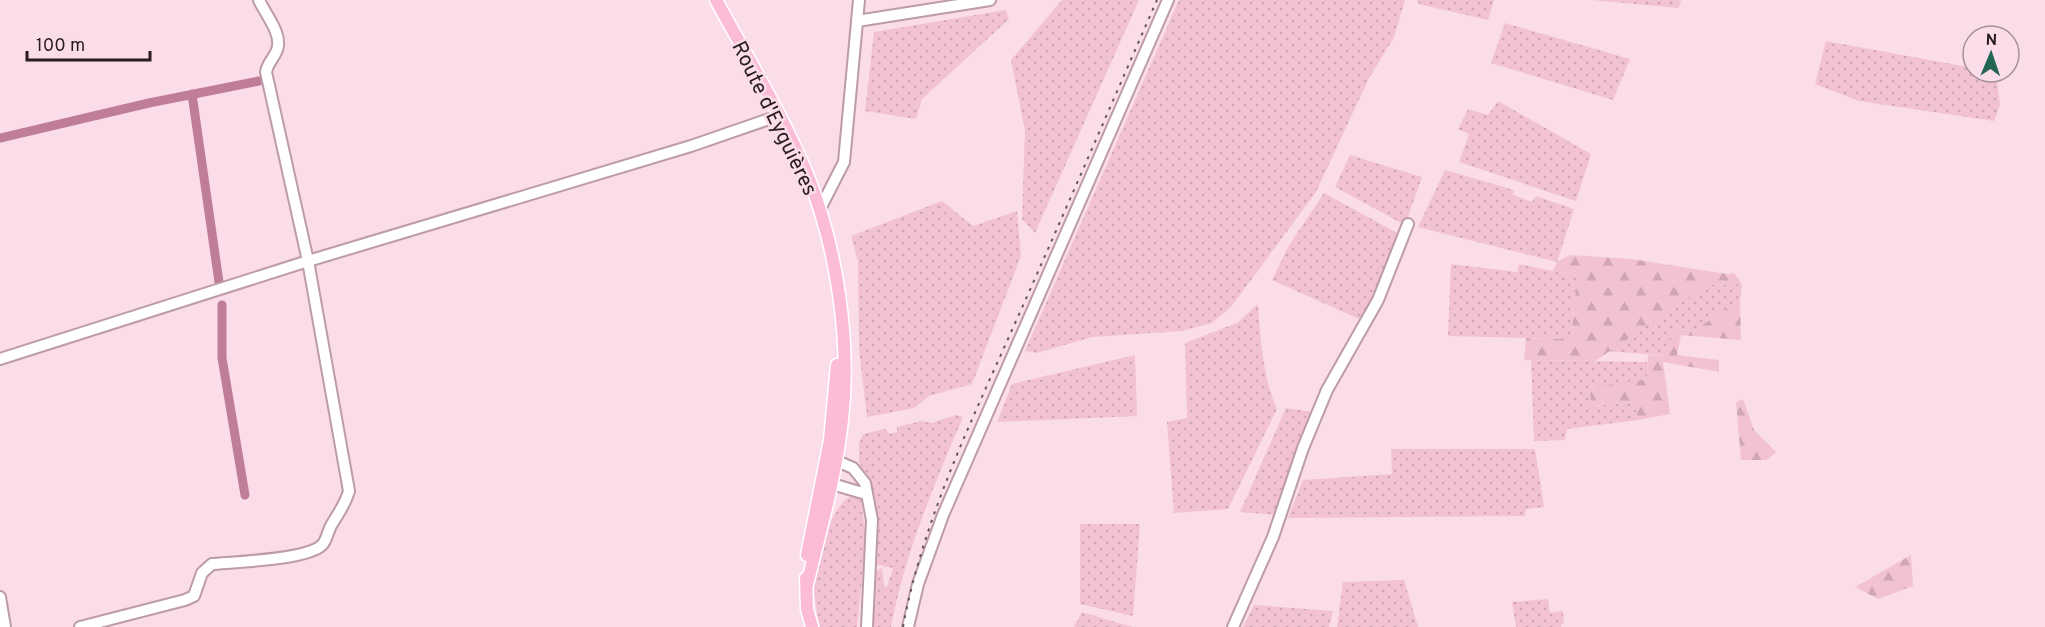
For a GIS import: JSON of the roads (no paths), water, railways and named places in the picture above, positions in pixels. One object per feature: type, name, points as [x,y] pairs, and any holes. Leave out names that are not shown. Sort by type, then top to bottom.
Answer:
[{"type":"main road","name":"Route d'Eyguières","points":[[716,0],[806,173],[820,209],[833,259],[840,309],[845,381],[837,461],[829,479],[806,560],[807,609],[813,627]]},
{"type":"main road","name":"Route d'Eyguières","points":[[829,479],[840,309]]},
{"type":"street","points":[[80,627],[194,596],[202,573],[212,564],[244,564],[310,552],[322,545],[331,525],[343,509],[349,491],[308,261],[267,72],[267,63],[277,50],[277,35],[259,0]]},
{"type":"street","points":[[820,209],[844,162],[859,0]]},
{"type":"street","points":[[857,21],[990,0]]},
{"type":"street","points":[[908,627],[918,584],[943,515],[1168,0]]},
{"type":"street","points":[[0,359],[308,261],[691,146],[778,116]]},
{"type":"street","points":[[1233,627],[1273,537],[1303,448],[1327,390],[1378,300],[1408,224]]},
{"type":"street","points":[[837,461],[858,473],[865,483],[872,520],[867,627]]},
{"type":"street","points":[[829,479],[858,473]]},
{"type":"street","points":[[829,479],[859,490],[866,495]]},
{"type":"street","points":[[0,597],[4,627]]},
{"type":"waterway","points":[[0,138],[149,103],[259,81]]},
{"type":"waterway","points":[[192,94],[219,282]]},
{"type":"waterway","points":[[222,305],[222,358],[245,495]]},
{"type":"railway","points":[[903,627],[923,548],[950,471],[1157,0]]}]
